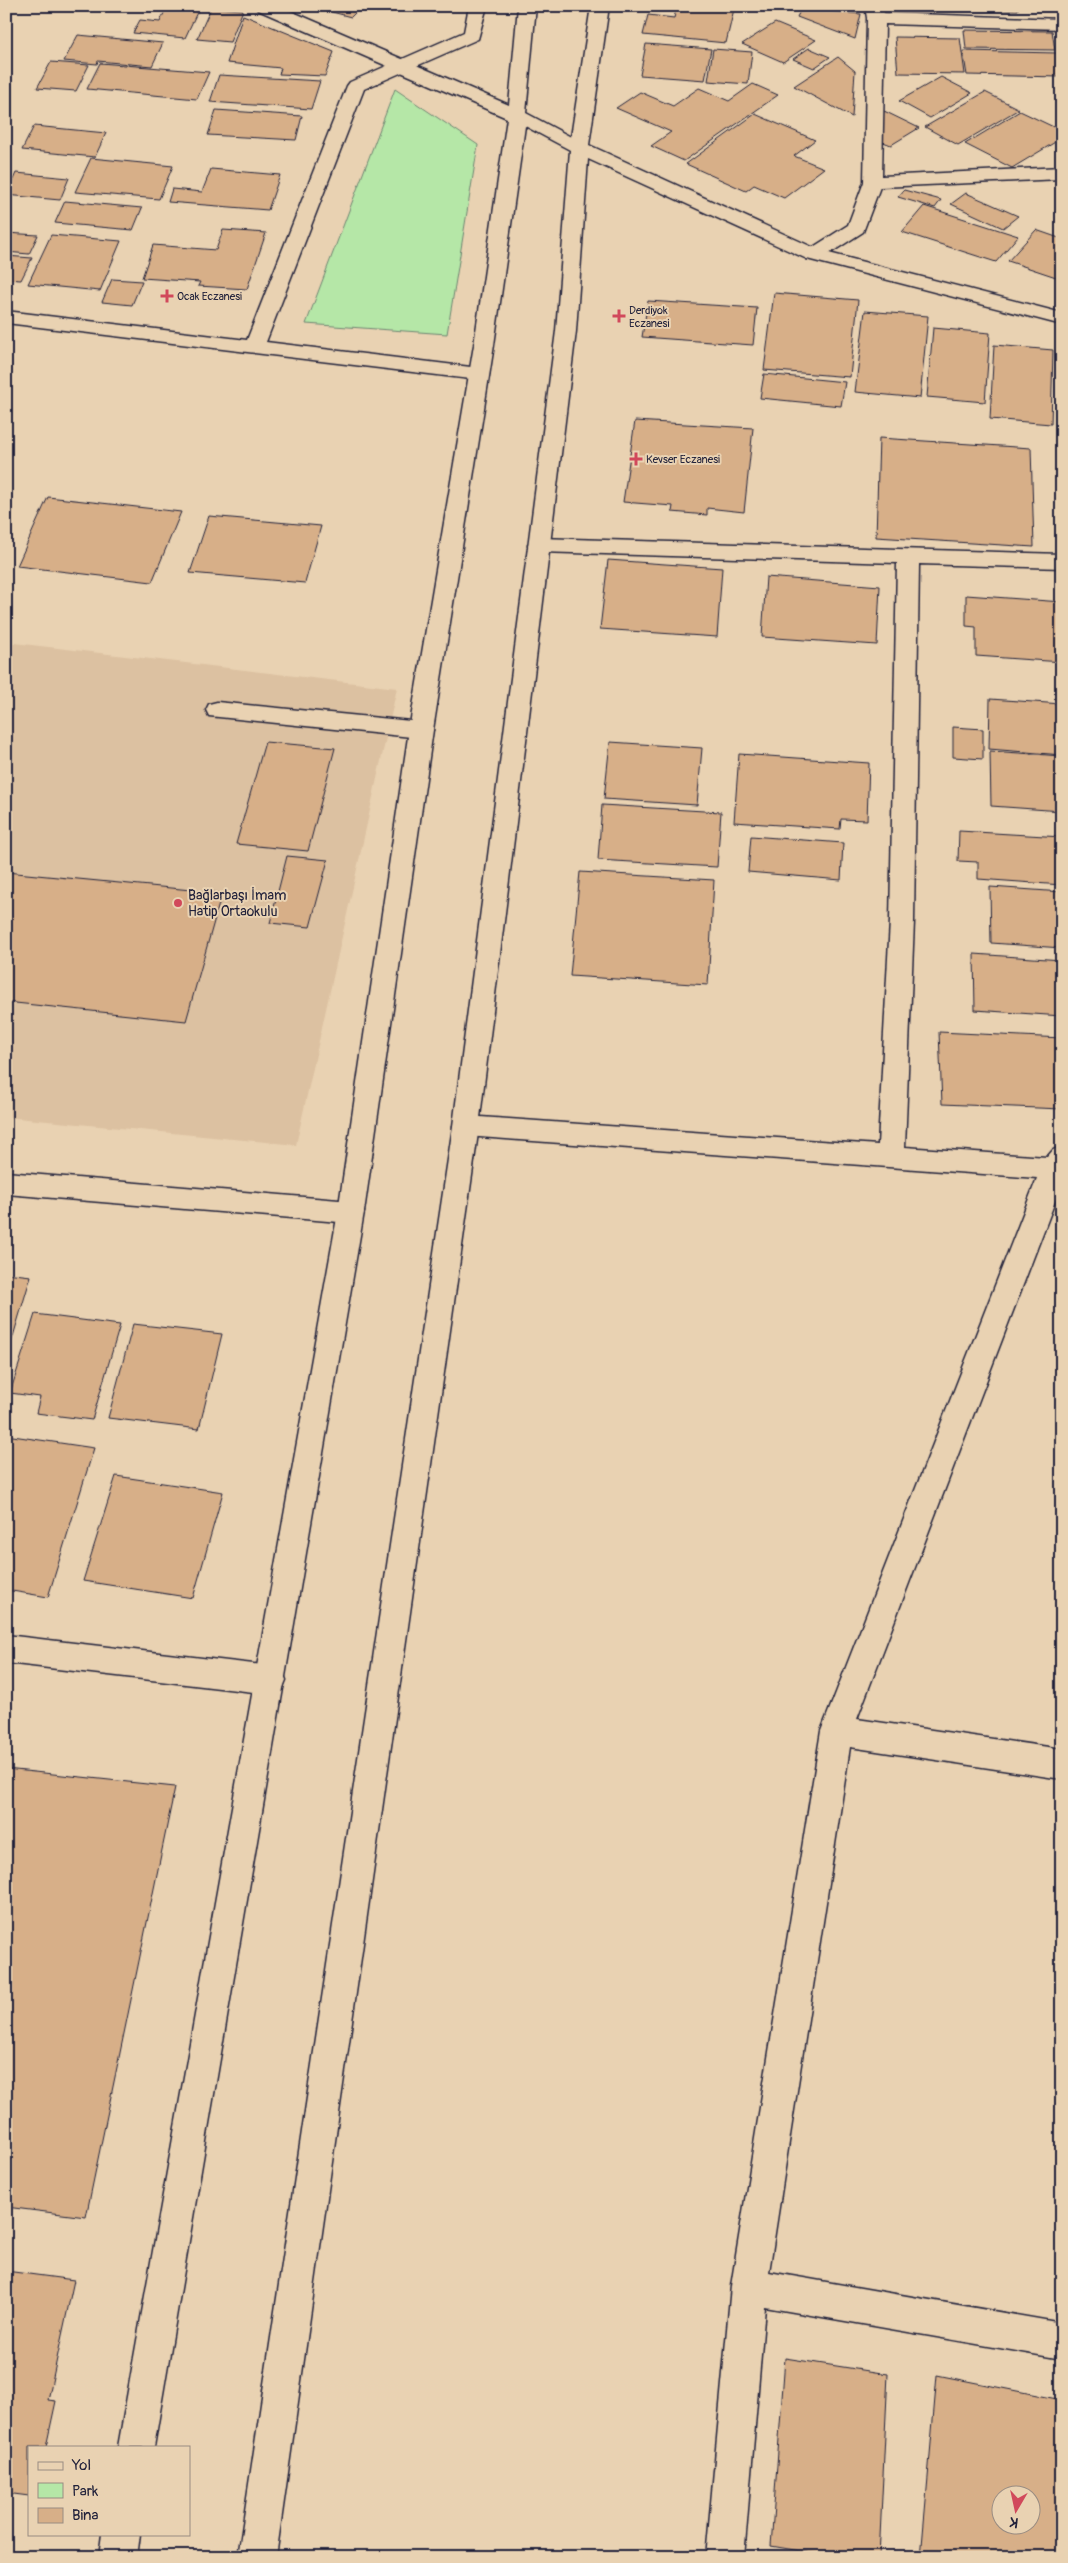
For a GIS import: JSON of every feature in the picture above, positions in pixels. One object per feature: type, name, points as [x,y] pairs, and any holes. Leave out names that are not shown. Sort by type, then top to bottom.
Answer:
[{"type":"main road","points":[[264,6],[517,115],[579,148],[814,255],[1062,319]]},
{"type":"main road","points":[[254,348],[356,86],[472,35],[478,6]]},
{"type":"main road","points":[[136,2446],[351,1212],[421,730],[479,374],[517,115],[528,6]]},
{"type":"main road","points":[[256,2557],[466,1126],[566,331],[579,148],[600,6]]},
{"type":"main road","points":[[814,255],[856,228],[873,182],[875,12],[1062,24]]},
{"type":"main road","points":[[873,182],[1062,173]]},
{"type":"main road","points":[[6,316],[254,348],[479,374]]},
{"type":"main road","points":[[539,545],[1062,561]]},
{"type":"main road","points":[[891,1156],[902,921],[908,555]]},
{"type":"main road","points":[[217,710],[421,730]]},
{"type":"main road","points":[[466,1126],[891,1156],[1059,1165],[837,1731],[749,2286],[726,2557]]},
{"type":"main road","points":[[6,1183],[351,1212]]},
{"type":"main road","points":[[6,1649],[271,1680]]},
{"type":"main road","points":[[837,1731],[1062,1764]]},
{"type":"main road","points":[[749,2286],[1062,2341]]},
{"type":"main road","points":[[118,2557],[121,2536]]},
{"type":"shaded area","name":"Bağlarbaşı İmam Hatip Ortaokulu","points":[[6,642],[397,688],[296,1145],[6,1117]]},
{"type":"green space","points":[[395,89],[478,145],[447,334],[306,324]]},
{"type":"building","points":[[167,6],[200,6],[185,38],[133,33],[140,20],[160,22]]},
{"type":"building","points":[[338,6],[362,6],[351,17],[332,12]]},
{"type":"building","points":[[677,6],[734,9],[726,43],[643,35],[648,15],[674,18]]},
{"type":"building","points":[[790,6],[844,6],[843,11]]},
{"type":"building","points":[[928,6],[1017,6],[1018,10],[928,10]]},
{"type":"building","points":[[211,8],[243,10],[230,42],[197,39]]},
{"type":"building","points":[[801,9],[861,14],[855,39],[797,17]]},
{"type":"building","points":[[243,15],[334,52],[325,76],[279,74],[281,68],[227,63]]},
{"type":"building","points":[[775,23],[816,40],[783,62],[742,44]]},
{"type":"building","points":[[964,30],[1052,31],[1055,50],[966,49]]},
{"type":"building","points":[[78,35],[163,43],[152,66],[98,61],[97,64],[64,61]]},
{"type":"building","points":[[895,37],[960,38],[965,74],[898,73]]},
{"type":"building","points":[[646,44],[711,49],[705,80],[640,75]]},
{"type":"building","points":[[809,48],[830,57],[814,68],[793,59]]},
{"type":"building","points":[[713,49],[752,52],[748,84],[708,81]]},
{"type":"building","points":[[963,51],[1057,53],[1061,77],[967,75]]},
{"type":"building","points":[[838,57],[855,71],[852,117],[794,86]]},
{"type":"building","points":[[51,62],[89,65],[76,91],[37,88]]},
{"type":"building","points":[[100,63],[209,72],[197,99],[87,89]]},
{"type":"building","points":[[219,75],[320,81],[311,109],[210,102]]},
{"type":"building","points":[[941,77],[972,93],[930,118],[899,101]]},
{"type":"building","points":[[753,84],[778,95],[684,161],[651,146],[671,132],[616,108],[640,92],[673,106],[699,88],[729,101]]},
{"type":"building","points":[[985,92],[1019,109],[958,145],[925,127]]},
{"type":"building","points":[[216,110],[302,116],[296,140],[208,135]]},
{"type":"building","points":[[882,110],[919,128],[891,145],[878,140]]},
{"type":"building","points":[[1020,111],[1062,131],[1062,138],[1012,168],[965,144]]},
{"type":"building","points":[[755,114],[815,140],[794,156],[824,168],[784,198],[754,185],[746,191],[686,164]]},
{"type":"building","points":[[34,126],[106,133],[95,157],[22,150]]},
{"type":"building","points":[[91,158],[173,166],[159,199],[75,192]]},
{"type":"building","points":[[211,169],[280,175],[268,210],[168,202],[172,189],[202,192]]},
{"type":"building","points":[[16,173],[69,178],[60,200],[6,195]]},
{"type":"building","points":[[904,190],[941,200],[935,208],[898,197]]},
{"type":"building","points":[[966,193],[1018,216],[1003,228],[951,204]]},
{"type":"building","points":[[65,201],[142,208],[133,230],[55,223]]},
{"type":"building","points":[[924,206],[1018,236],[996,262],[902,232]]},
{"type":"building","points":[[223,230],[266,233],[247,289],[198,286],[200,282],[142,278],[153,245],[216,250]]},
{"type":"building","points":[[1036,230],[1062,239],[1062,279],[1008,261]]},
{"type":"building","points":[[6,233],[38,235],[29,254],[6,252]]},
{"type":"building","points":[[51,235],[121,241],[100,291],[28,284]]},
{"type":"building","points":[[6,256],[32,258],[21,280],[6,279]]},
{"type":"building","points":[[112,279],[142,281],[132,305],[102,302]]},
{"type":"building","points":[[774,293],[858,300],[850,377],[764,370]]},
{"type":"building","points":[[648,301],[757,308],[753,345],[642,337]]},
{"type":"building","points":[[865,311],[928,316],[920,398],[855,392]]},
{"type":"building","points":[[933,328],[990,333],[985,402],[927,397]]},
{"type":"building","points":[[994,345],[1053,350],[1051,424],[990,419]]},
{"type":"building","points":[[1059,363],[1062,363],[1062,427],[1059,427]]},
{"type":"building","points":[[764,374],[845,382],[841,406],[760,398]]},
{"type":"building","points":[[635,421],[753,428],[744,512],[707,508],[707,515],[672,512],[673,506],[623,502]]},
{"type":"building","points":[[879,438],[1031,448],[1034,547],[876,537]]},
{"type":"building","points":[[48,497],[181,512],[152,582],[17,566]]},
{"type":"building","points":[[209,516],[321,526],[305,583],[190,573]]},
{"type":"building","points":[[608,560],[722,568],[717,637],[600,629]]},
{"type":"building","points":[[766,577],[880,586],[877,645],[762,637]]},
{"type":"building","points":[[966,595],[1062,602],[1062,662],[976,656],[976,627],[966,626]]},
{"type":"building","points":[[990,699],[1062,704],[1062,755],[989,749]]},
{"type":"building","points":[[953,727],[983,729],[983,759],[953,757]]},
{"type":"building","points":[[265,742],[335,748],[308,851],[236,844]]},
{"type":"building","points":[[610,742],[702,748],[697,805],[604,799]]},
{"type":"building","points":[[990,751],[1062,756],[1062,811],[991,806]]},
{"type":"building","points":[[739,754],[869,763],[867,820],[841,819],[840,829],[734,822]]},
{"type":"building","points":[[602,805],[721,812],[717,867],[598,860]]},
{"type":"building","points":[[959,831],[1062,837],[1062,885],[978,879],[978,862],[958,861]]},
{"type":"building","points":[[751,836],[843,843],[841,880],[748,872]]},
{"type":"building","points":[[287,856],[328,860],[310,927],[270,923]]},
{"type":"building","points":[[6,872],[222,893],[186,1021],[6,1002]]},
{"type":"building","points":[[580,872],[714,880],[708,985],[570,976]]},
{"type":"building","points":[[990,887],[1062,892],[1062,948],[991,943]]},
{"type":"building","points":[[974,954],[1062,960],[1062,1016],[975,1010]]},
{"type":"building","points":[[939,1032],[1062,1038],[1062,1109],[942,1104]]},
{"type":"building","points":[[6,1273],[31,1276],[6,1360]]},
{"type":"building","points":[[35,1314],[120,1325],[92,1420],[36,1413],[40,1397],[10,1393]]},
{"type":"building","points":[[133,1324],[222,1334],[199,1429],[108,1418]]},
{"type":"building","points":[[6,1435],[94,1448],[48,1597],[6,1590]]},
{"type":"building","points":[[116,1476],[223,1492],[193,1598],[83,1581]]},
{"type":"building","points":[[6,1769],[175,1787],[86,2217],[6,2207]]},
{"type":"building","points":[[6,2271],[74,2280],[48,2400],[56,2401],[46,2446],[28,2446],[28,2496],[6,2493]]},
{"type":"building","points":[[785,2358],[888,2374],[879,2557],[836,2557],[771,2546]]},
{"type":"building","points":[[937,2375],[1062,2400],[1062,2557],[921,2557]]},
{"type":"place","name":"Ocak Eczanesi","points":[[167,296]]},
{"type":"place","name":"Derdiyok Eczanesi","points":[[619,316]]},
{"type":"place","name":"Kevser Eczanesi","points":[[636,459]]},
{"type":"place","name":"Bağlarbaşı İmam Hatip Ortaokulu","points":[[178,903]]}]
